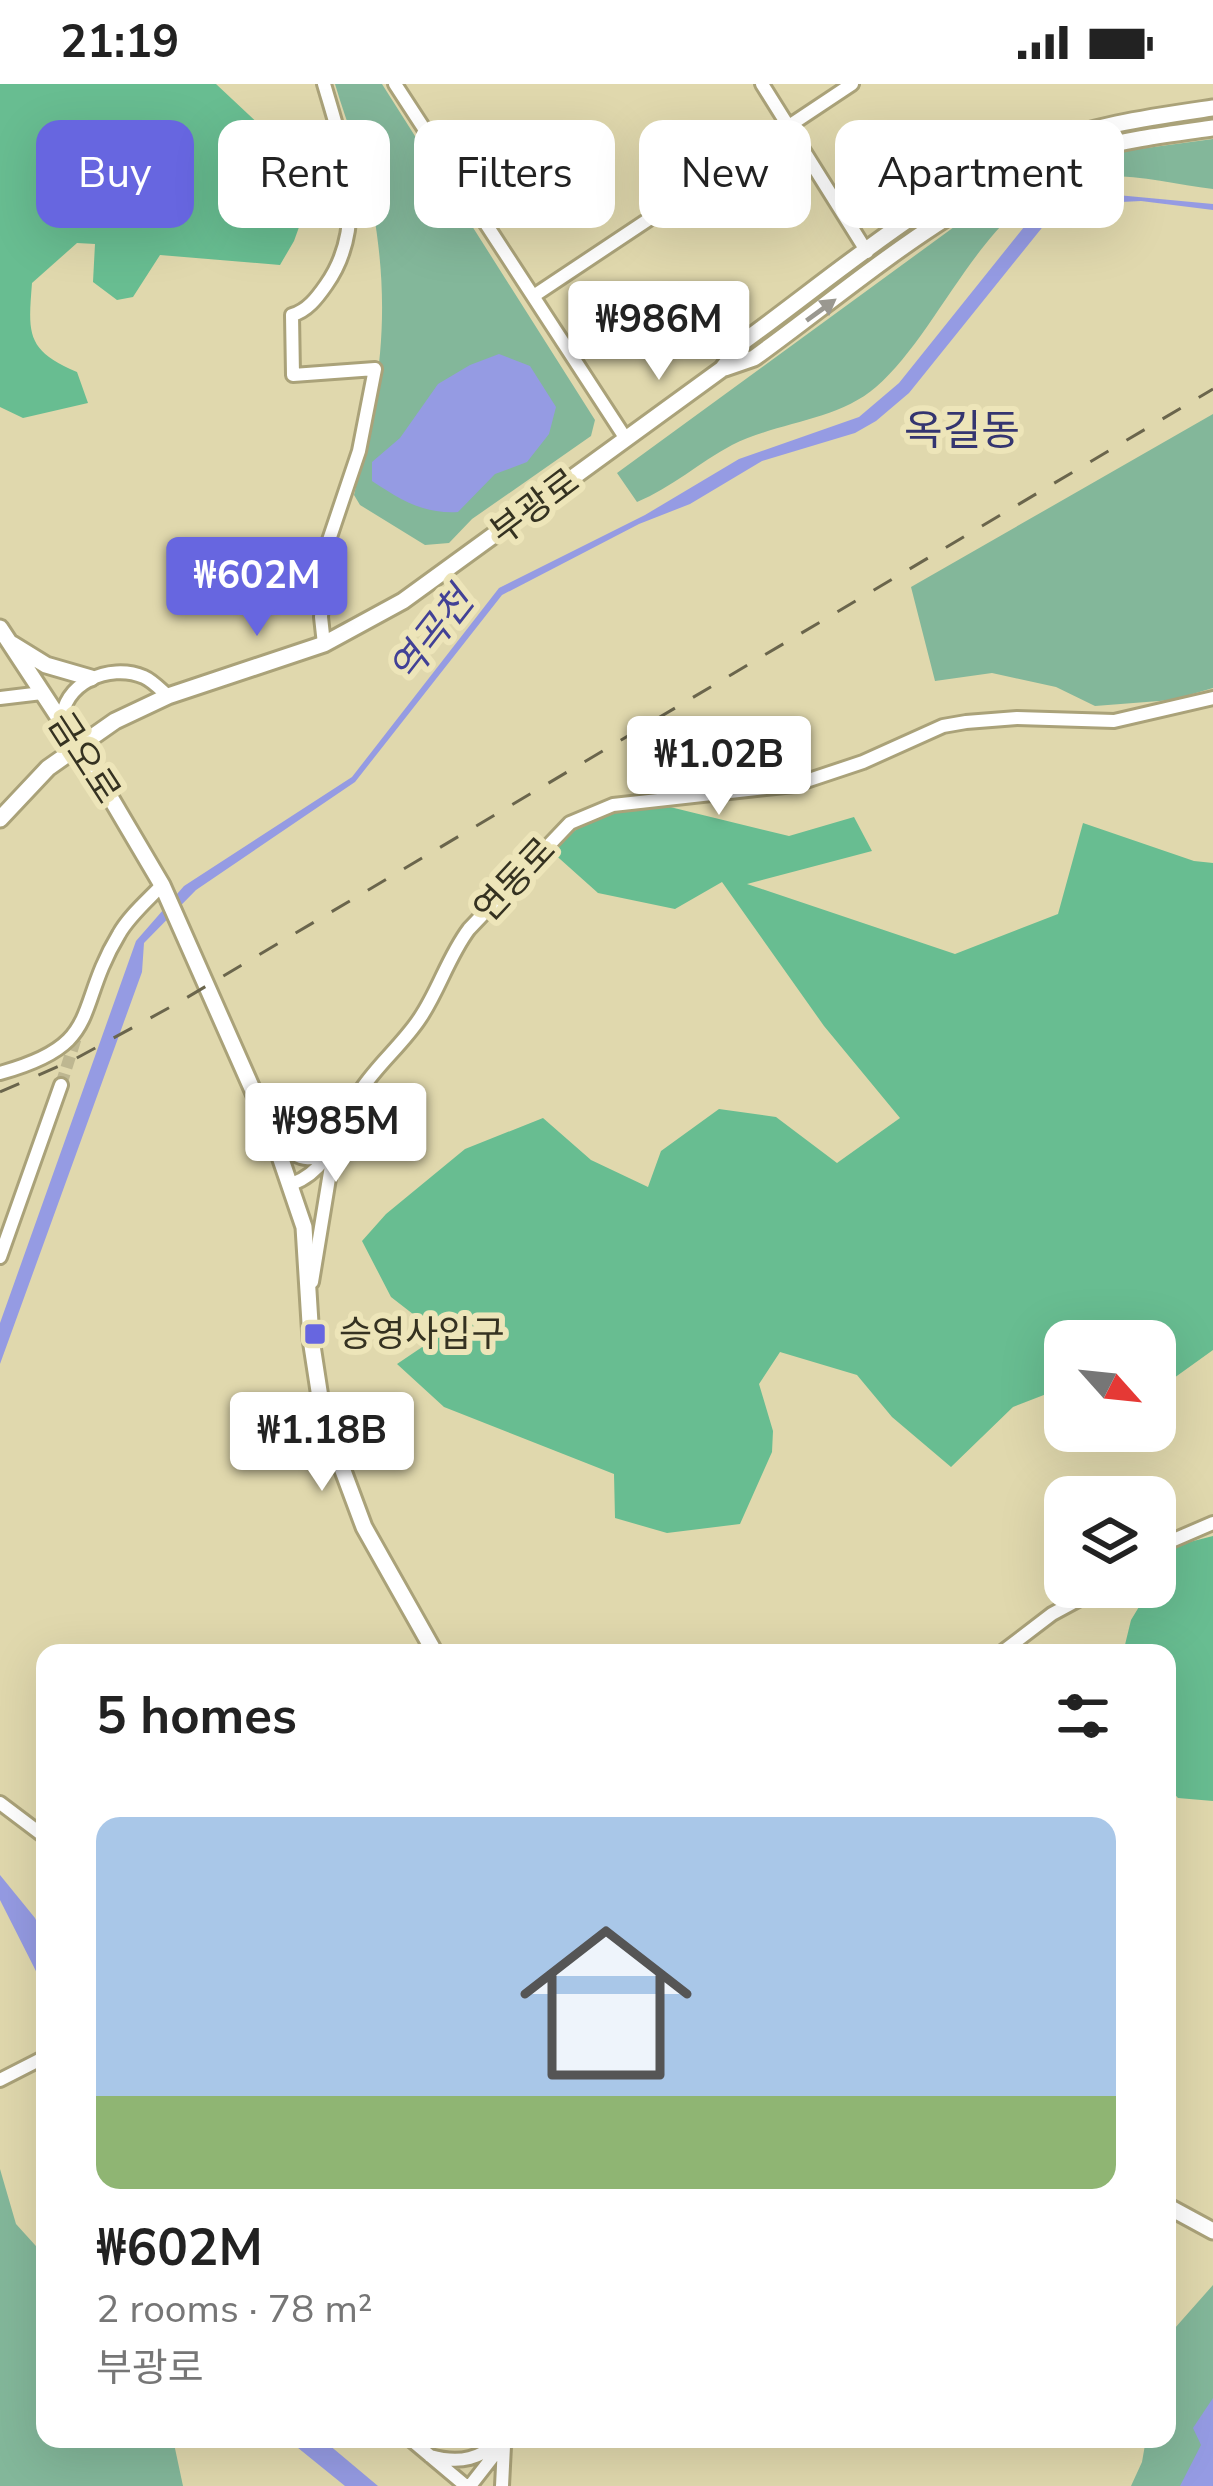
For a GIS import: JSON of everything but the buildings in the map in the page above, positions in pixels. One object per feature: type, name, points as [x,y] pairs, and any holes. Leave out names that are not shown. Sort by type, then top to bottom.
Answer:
[{"type":"main road","name":"부광로","points":[[0,819],[48,768],[115,721],[168,696],[323,644],[433,582],[722,369],[743,342],[950,194],[1033,149],[1097,128],[1213,108]]},
{"type":"main road","name":"부광로","points":[[722,369],[754,358],[942,222],[1004,184],[1087,151],[1213,128]]},
{"type":"main road","points":[[5,635],[46,665],[92,678]]},
{"type":"main road","name":"금오로","points":[[5,635],[163,888],[274,1136]]},
{"type":"main road","points":[[274,1136],[296,1155],[306,1157],[323,1154],[338,1138]]},
{"type":"main road","points":[[274,1136],[304,1227],[323,1417],[347,1490],[390,1578],[430,1644]]},
{"type":"main road","points":[[1176,2211],[1213,2231]]},
{"type":"street","points":[[323,644],[328,546],[358,451],[375,369],[293,376],[292,315],[303,312],[335,271],[351,220],[337,122],[324,84]]},
{"type":"street","points":[[395,84],[626,439]]},
{"type":"street","points":[[763,84],[786,120]]},
{"type":"street","points":[[794,120],[852,84]]},
{"type":"street","points":[[811,161],[867,252]]},
{"type":"street","points":[[535,295],[639,225]]},
{"type":"street","points":[[62,724],[64,701],[92,678],[141,676],[168,696]]},
{"type":"street","points":[[0,698],[42,693]]},
{"type":"street","name":"연동로","points":[[292,1184],[318,1170],[364,1086],[422,1015],[454,948],[469,929],[556,836],[591,812],[613,805],[794,785],[863,762],[944,726],[1017,718],[1114,721],[1213,698]]},
{"type":"street","points":[[0,1073],[43,1059],[77,1034],[119,933],[163,888]]},
{"type":"street","points":[[0,1257],[62,1085]]},
{"type":"street","points":[[309,1301],[338,1138]]},
{"type":"street","points":[[1176,1539],[1213,1523]]},
{"type":"street","points":[[1013,1644],[1063,1608]]},
{"type":"street","points":[[0,1803],[36,1831]]},
{"type":"street","points":[[0,2080],[36,2062]]},
{"type":"street","points":[[421,2448],[468,2486],[499,2448]]},
{"type":"street","points":[[430,2456],[455,2462],[491,2448]]},
{"type":"street","points":[[502,2486],[504,2448]]},
{"type":"green space","points":[[0,84],[216,84],[254,120],[218,120],[218,228],[299,228],[280,265],[160,255],[133,297],[117,300],[93,282],[95,244],[77,243],[32,283],[30,315],[39,348],[77,372],[88,403],[23,418],[0,407]]},
{"type":"green space","points":[[335,84],[382,84],[414,134],[414,228],[473,228],[595,420],[591,436],[472,519],[449,543],[425,545],[360,505],[354,495],[380,354],[382,285],[376,228],[390,228],[390,120],[347,120]]},
{"type":"green space","points":[[1213,139],[1213,189],[1124,177],[1124,151]]},
{"type":"green space","points":[[953,228],[1000,228],[900,362],[860,398],[732,445],[637,502],[617,473]]},
{"type":"green space","points":[[1213,414],[1213,688],[1172,700],[1095,706],[1056,687],[992,673],[935,681],[911,587]]},
{"type":"green space","points":[[670,807],[789,836],[854,817],[872,851],[747,884],[955,954],[1058,914],[1083,823],[1194,861],[1213,863],[1213,1350],[1176,1377],[1176,1320],[1044,1320],[1044,1395],[1013,1407],[951,1467],[892,1417],[857,1375],[780,1352],[759,1384],[773,1431],[772,1452],[740,1524],[667,1533],[615,1518],[614,1474],[444,1407],[397,1364],[440,1335],[391,1297],[362,1241],[386,1214],[465,1149],[543,1118],[591,1160],[648,1187],[661,1151],[719,1109],[776,1117],[837,1163],[900,1118],[824,1026],[722,882],[675,909],[598,893],[551,851],[592,821]]},
{"type":"green space","points":[[1213,1536],[1213,1801],[1176,1796],[1176,1644],[1125,1644],[1138,1608],[1176,1608],[1176,1545]]},
{"type":"green space","points":[[0,2169],[16,2224],[36,2246],[36,2448],[175,2448],[183,2486],[0,2486]]},
{"type":"green space","points":[[1213,2285],[1213,2486],[1131,2486],[1144,2448],[1176,2448],[1176,2327]]},
{"type":"water","points":[[1124,196],[1213,204],[1213,210],[1124,202]]},
{"type":"water","points":[[1023,228],[1042,228],[909,393],[876,421],[855,433],[762,461],[690,504],[639,524],[502,595],[355,782],[196,890],[144,943],[142,972],[0,1364],[0,1323],[136,941],[184,886],[352,777],[499,588],[645,515],[739,459],[859,417],[899,383]]},
{"type":"water","points":[[499,354],[530,366],[556,407],[549,434],[527,462],[495,474],[458,512],[413,504],[372,481],[372,462],[400,438],[438,384]]},
{"type":"water","points":[[0,1875],[36,1920],[36,1971],[0,1900]]},
{"type":"water","points":[[1213,2398],[1213,2486],[1180,2486],[1201,2445],[1193,2428]]},
{"type":"water","points":[[298,2448],[333,2448],[378,2486],[345,2486]]},
{"type":"tunnel","points":[[61,1085],[77,1034]]},
{"type":"railway","points":[[0,1092],[75,1059],[176,1004],[1213,389]]},
{"type":"place","name":"승영사입구","points":[[315,1334]]},
{"type":"district","name":"옥길동","points":[[962,431]]},
{"type":"water label","name":"역곡천","points":[[432,636]]}]
